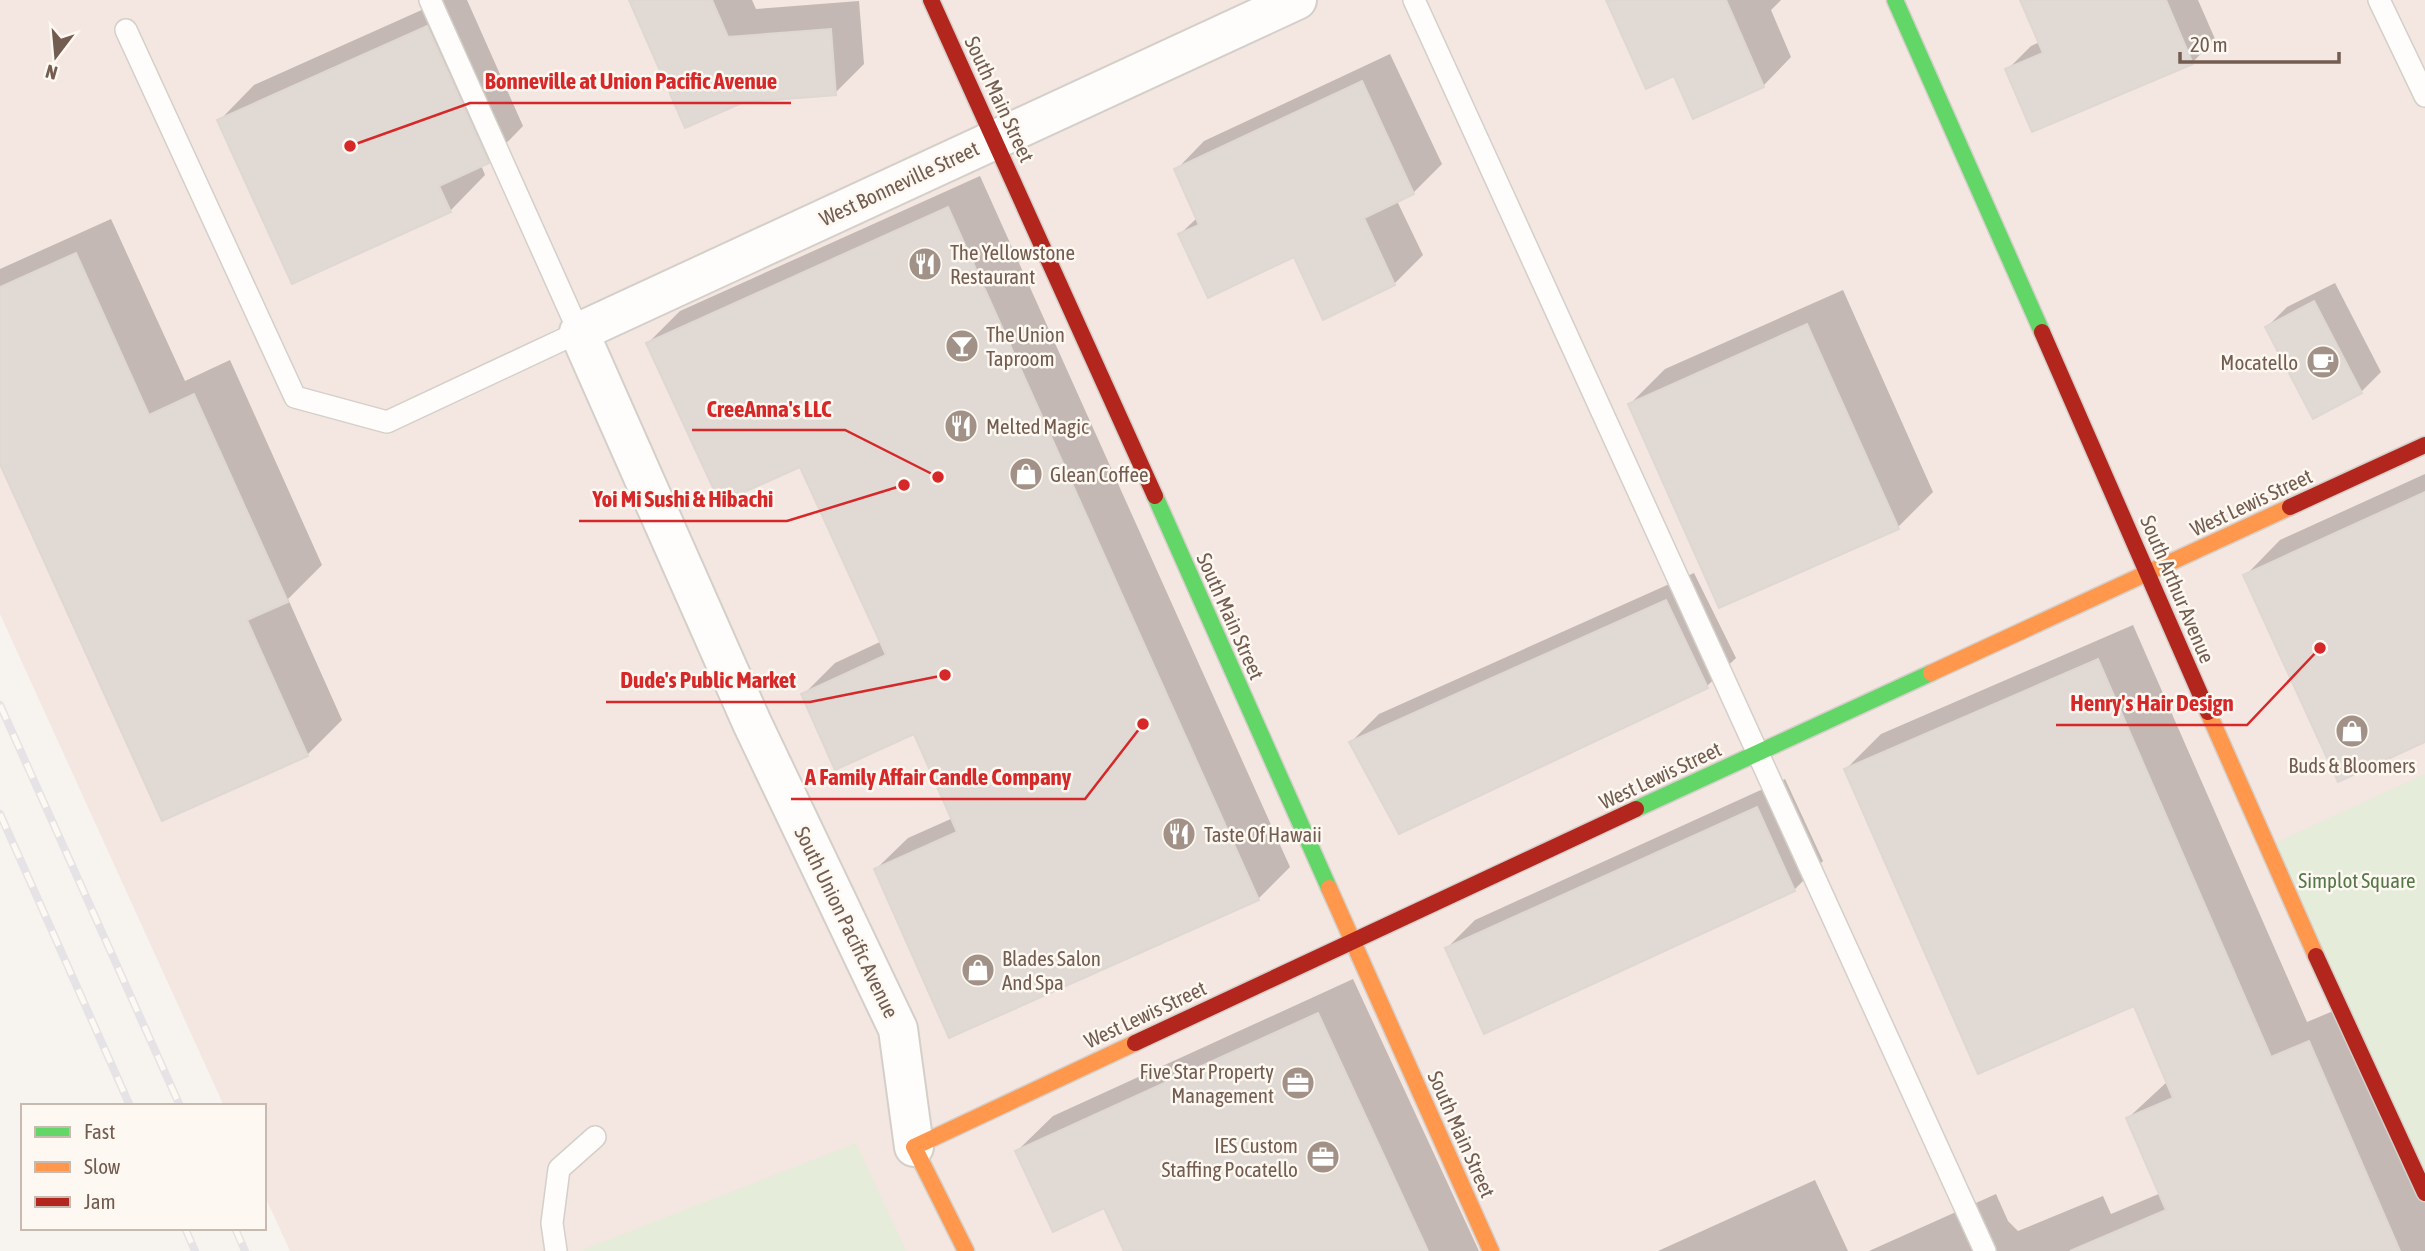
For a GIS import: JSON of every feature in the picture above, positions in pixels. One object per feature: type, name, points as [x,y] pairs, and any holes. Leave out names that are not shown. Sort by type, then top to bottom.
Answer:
[{"type":"main road","name":"South Main Street","points":[[931,0],[995,138],[1490,1251]]},
{"type":"main road","name":"South Arthur Avenue","points":[[1895,0],[2148,572],[2266,847],[2425,1193]]},
{"type":"main road","name":"West Lewis Street","points":[[914,1147],[1757,752],[2425,445]]},
{"type":"main road","name":"South Union Pacific Avenue","points":[[914,1147],[966,1251]]},
{"type":"street","name":"West Bonneville Street","points":[[579,332],[1297,0]]},
{"type":"street","name":"South Union Pacific Avenue","points":[[579,332],[752,723],[898,1029],[914,1147]]},
{"type":"lane","points":[[126,30],[295,397],[387,422],[579,332],[430,0]]},
{"type":"lane","points":[[1414,0],[1984,1251]]},
{"type":"lane","points":[[2379,0],[2425,96]]},
{"type":"lane","points":[[556,1251],[552,1223],[559,1169],[595,1137]]},
{"type":"shaded area","points":[[0,0],[2425,0],[2425,1251],[290,1251],[266,1198],[266,1104],[223,1104],[0,614]]},
{"type":"green space","name":"Simplot Square","points":[[2425,774],[2425,1193],[2266,847]]},
{"type":"green space","points":[[856,1143],[906,1251],[580,1251]]},
{"type":"building","points":[[629,0],[712,0],[728,37],[831,29],[836,95],[744,102],[685,128]]},
{"type":"building","points":[[1606,0],[1726,0],[1764,87],[1693,119],[1674,76],[1646,89]]},
{"type":"building","points":[[2020,0],[2166,0],[2193,64],[2032,132],[2005,69],[2043,53]]},
{"type":"building","points":[[427,26],[489,163],[439,186],[451,212],[292,284],[217,120]]},
{"type":"building","points":[[1362,81],[1414,194],[1364,218],[1395,285],[1323,320],[1294,257],[1208,298],[1178,234],[1199,225],[1174,169]]},
{"type":"building","points":[[948,207],[1259,900],[949,1038],[874,869],[957,832],[914,734],[835,770],[801,694],[886,655],[800,467],[720,503],[646,343]]},
{"type":"building","points":[[76,253],[149,415],[194,394],[288,602],[247,620],[308,756],[162,821],[0,464],[0,287]]},
{"type":"building","points":[[2314,301],[2362,393],[2313,419],[2265,327]]},
{"type":"building","points":[[1807,324],[1899,529],[1719,608],[1628,404]]},
{"type":"building","points":[[2425,492],[2425,742],[2338,782],[2243,575]]},
{"type":"building","points":[[1666,600],[1708,688],[1399,834],[1349,742]]},
{"type":"building","points":[[2098,659],[2271,1057],[2309,1041],[2400,1251],[2070,1251],[2166,1210],[2126,1118],[2173,1098],[2134,1006],[1978,1074],[1844,769]]},
{"type":"building","points":[[1757,807],[1795,891],[1484,1034],[1445,948]]},
{"type":"building","points":[[1318,1013],[1428,1251],[1124,1251],[1104,1208],[1053,1232],[1015,1151]]},
{"type":"railway","points":[[0,705],[179,1104]]},
{"type":"railway","points":[[0,814],[129,1104]]},
{"type":"railway","points":[[186,1230],[195,1251]]},
{"type":"railway","points":[[236,1230],[245,1251]]},
{"type":"traffic: fast","points":[[1895,0],[2042,332]]},
{"type":"traffic: fast","points":[[1155,496],[1329,888]]},
{"type":"traffic: fast","points":[[1636,809],[1931,673]]},
{"type":"traffic: slow","points":[[1931,673],[2290,507]]},
{"type":"traffic: slow","points":[[2208,712],[2316,956]]},
{"type":"traffic: slow","points":[[1329,888],[1491,1251]]},
{"type":"traffic: slow","points":[[966,1251],[914,1147],[1135,1043]]},
{"type":"traffic: jam","points":[[931,0],[1155,496]]},
{"type":"traffic: jam","points":[[2042,332],[2208,712]]},
{"type":"traffic: jam","points":[[2290,507],[2425,445]]},
{"type":"traffic: jam","points":[[1135,1043],[1636,809]]},
{"type":"traffic: jam","points":[[2316,956],[2425,1193]]},
{"type":"place","name":"Bonneville at Union Pacific Avenue","points":[[350,146]]},
{"type":"place","name":"The Yellowstone Restaurant","points":[[925,264]]},
{"type":"place","name":"The Union Taproom","points":[[962,346]]},
{"type":"place","name":"Mocatello","points":[[2323,362]]},
{"type":"place","name":"Melted Magic","points":[[961,426]]},
{"type":"place","name":"Glean Coffee","points":[[1026,474]]},
{"type":"place","name":"CreeAnna's LLC","points":[[938,477]]},
{"type":"place","name":"Yoi Mi Sushi & Hibachi","points":[[904,485]]},
{"type":"place","name":"Henry's Hair Design","points":[[2320,648]]},
{"type":"place","name":"Dude's Public Market","points":[[945,675]]},
{"type":"place","name":"A Family Affair Candle Company","points":[[1143,724]]},
{"type":"place","name":"Buds & Bloomers","points":[[2352,731]]},
{"type":"place","name":"Taste Of Hawaii","points":[[1179,834]]},
{"type":"place","name":"Blades Salon And Spa","points":[[978,970]]},
{"type":"place","name":"Five Star Property Management","points":[[1298,1083]]},
{"type":"place","name":"IES Custom Staffing Pocatello","points":[[1323,1157]]}]
